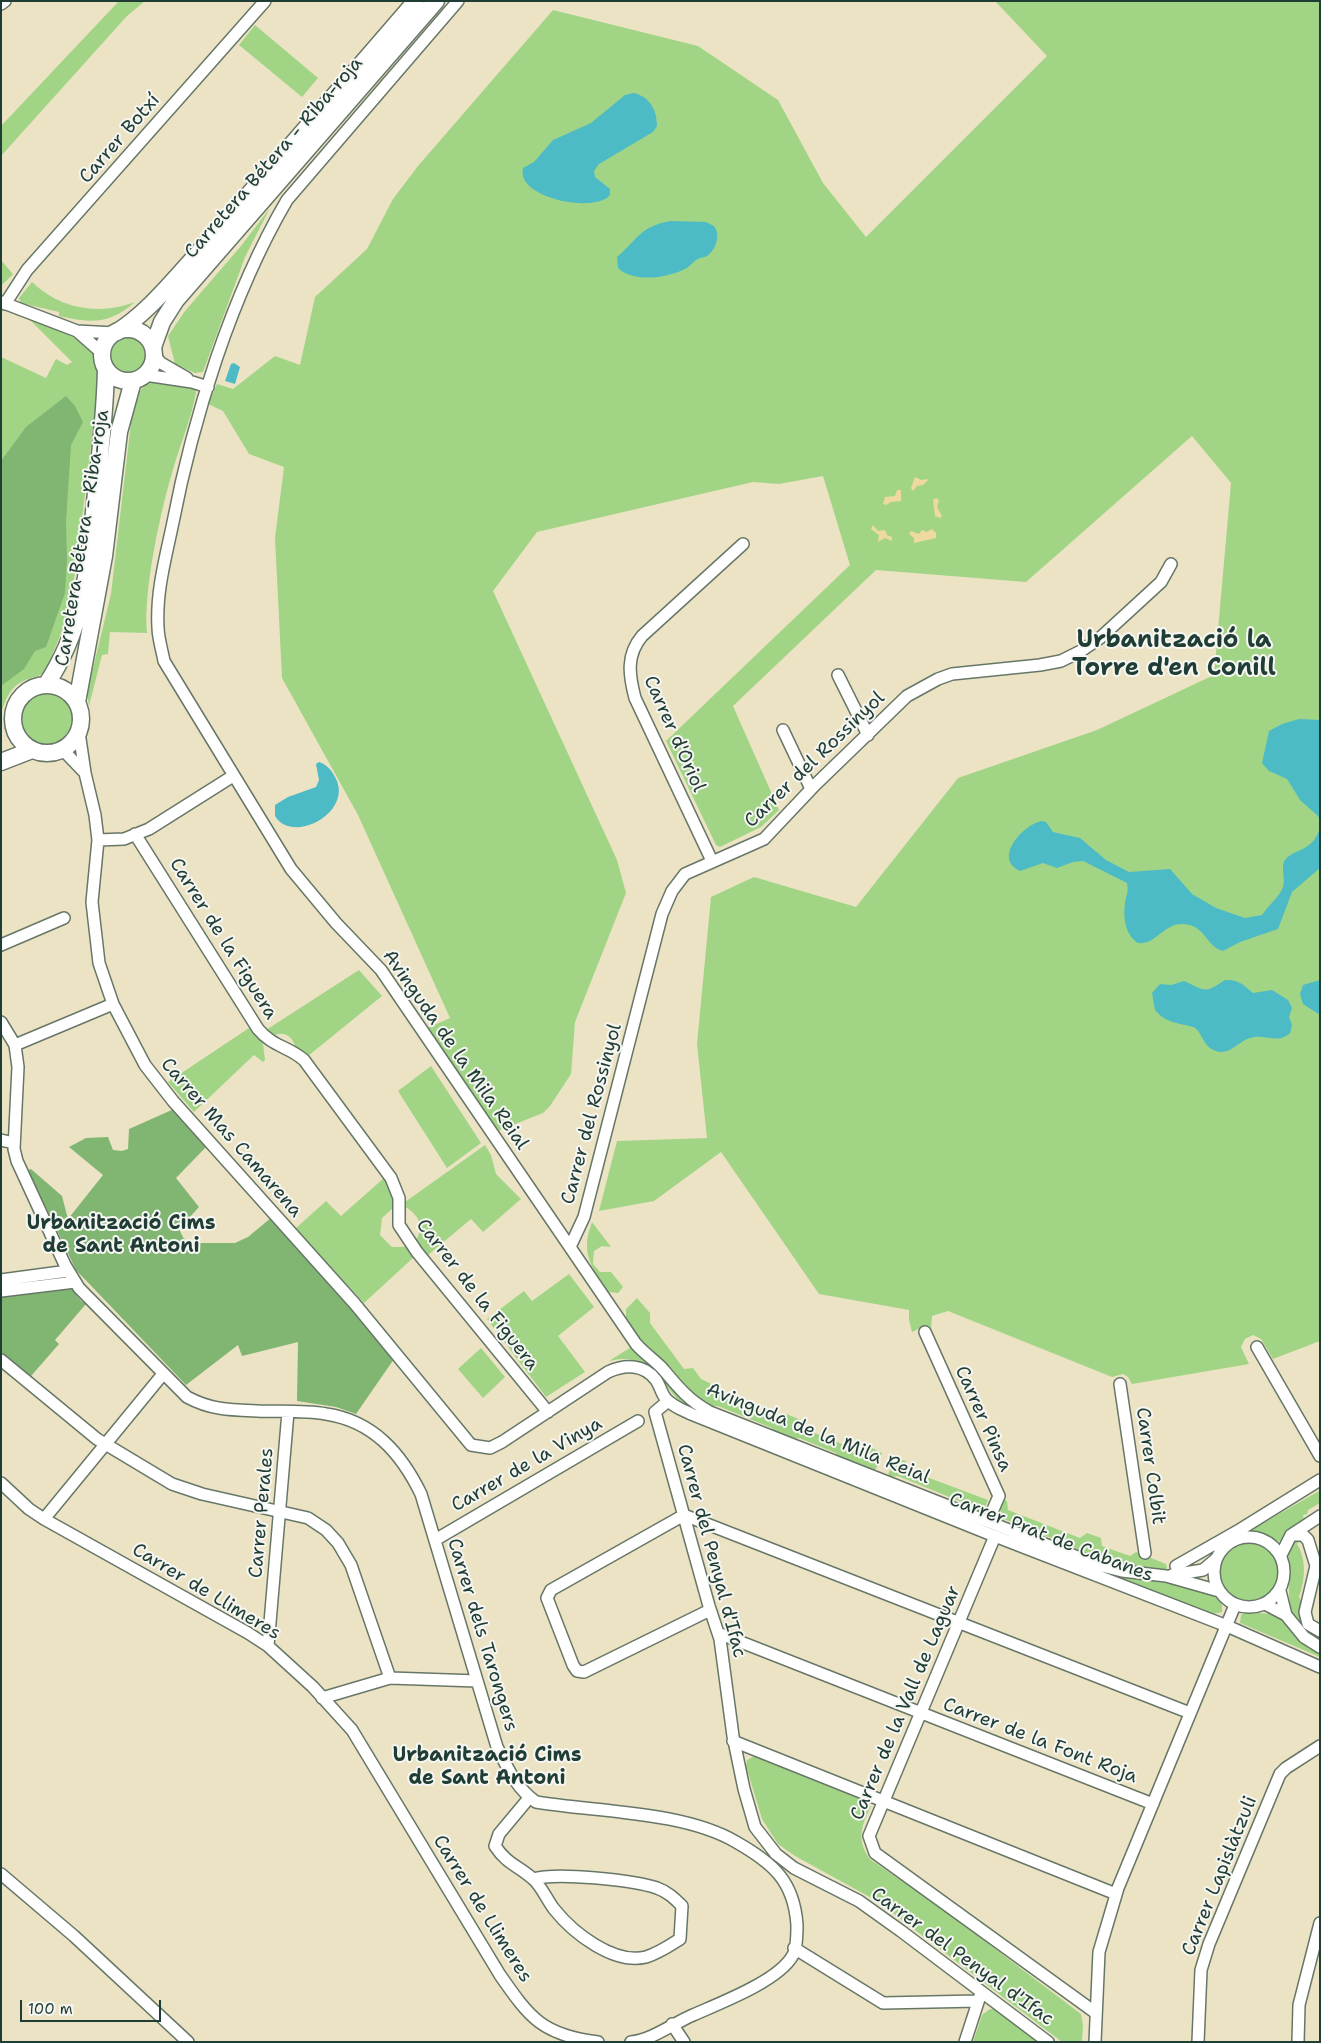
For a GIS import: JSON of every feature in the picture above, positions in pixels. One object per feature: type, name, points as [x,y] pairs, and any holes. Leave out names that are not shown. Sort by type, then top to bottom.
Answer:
[{"type":"main road","name":"Carretera Bétera - Riba-roja","points":[[115,333],[130,324],[194,258],[416,1]]},
{"type":"main road","name":"Carretera Bétera - Riba-roja","points":[[154,351],[162,322],[176,300],[436,1]]},
{"type":"main road","points":[[125,329],[142,333],[154,351],[150,369],[139,378],[118,379],[104,361],[104,346],[115,333],[125,329]]},
{"type":"main road","name":"Carretera Bétera - Riba-roja","points":[[46,685],[60,665],[66,651],[86,590],[104,422],[104,361]]},
{"type":"main road","name":"Carretera Bétera - Riba-roja","points":[[77,702],[104,556],[119,432],[139,378]]},
{"type":"main road","points":[[46,685],[58,687],[69,693],[77,702],[81,714],[79,732],[72,742],[62,750],[47,754],[32,750],[17,736],[7,722],[23,694],[34,687],[46,685]]},
{"type":"main road","points":[[1,762],[32,750]]},
{"type":"street","points":[[1,4],[5,1]]},
{"type":"street","name":"Carrer Botxí","points":[[3,303],[27,270],[264,1]]},
{"type":"street","name":"Avinguda de la Mila Reial","points":[[458,1],[287,200],[265,237],[246,279],[208,387],[184,464],[159,591],[158,629],[164,661],[291,869],[336,924],[382,970],[636,1344],[660,1366],[680,1391],[694,1403],[710,1412],[1098,1564],[1122,1571],[1166,1576],[1219,1591]]},
{"type":"street","points":[[3,303],[77,331],[115,333]]},
{"type":"street","points":[[77,331],[104,361]]},
{"type":"street","points":[[154,351],[161,364],[192,382],[208,387]]},
{"type":"street","points":[[139,378],[192,382]]},
{"type":"street","name":"Carrer d'Oriol","points":[[712,861],[635,698],[629,677],[629,662],[633,646],[642,636],[743,544]]},
{"type":"street","name":"Carrer del Rossinyol","points":[[570,1248],[584,1217],[662,914],[672,891],[685,874],[764,839],[811,790],[908,696],[938,679],[952,674],[1054,662],[1081,651],[1100,638],[1161,582],[1171,564]]},
{"type":"street","points":[[838,676],[868,735]]},
{"type":"street","points":[[784,730],[811,790]]},
{"type":"street","name":"Carrer Mas Camarena","points":[[79,732],[98,840],[92,902],[93,925],[99,963],[113,1004],[145,1065],[173,1101],[355,1304],[471,1446],[490,1448],[619,1367],[640,1368],[649,1373],[658,1382],[660,1392],[668,1401]]},
{"type":"street","points":[[62,750],[85,773]]},
{"type":"street","points":[[98,840],[124,839],[166,820],[234,776]]},
{"type":"street","name":"Carrer de la Figuera","points":[[136,834],[258,1029],[272,1044],[304,1060],[386,1170],[399,1198],[399,1225],[416,1252],[548,1412]]},
{"type":"street","points":[[1,945],[64,918]]},
{"type":"street","points":[[1,1022],[16,1045],[113,1004]]},
{"type":"street","name":"Carrer dels Tarongers","points":[[16,1045],[18,1092],[14,1143],[17,1161],[68,1271],[75,1282],[163,1374],[187,1397],[203,1406],[221,1410],[326,1414],[356,1423],[378,1436],[396,1451],[409,1469],[421,1494],[498,1747],[512,1778],[529,1798]]},
{"type":"street","points":[[1,1140],[14,1143]]},
{"type":"street","points":[[1,1280],[68,1271]]},
{"type":"street","points":[[1,1292],[75,1282]]},
{"type":"street","name":"Carrer Pinsa","points":[[925,1332],[998,1496],[988,1521]]},
{"type":"street","points":[[1257,1347],[1320,1456]]},
{"type":"street","points":[[1,1360],[106,1444],[172,1484],[202,1494],[308,1518],[326,1530],[338,1543],[351,1565],[390,1678]]},
{"type":"street","points":[[44,1519],[163,1374]]},
{"type":"street","name":"Carrer Colbit","points":[[1120,1384],[1145,1554]]},
{"type":"street","name":"Carrer del Penyal d'Ifac","points":[[668,1401],[655,1412],[718,1633],[734,1741],[744,1789],[755,1826],[776,1854],[812,1879],[859,1901],[901,1931],[979,1997],[1048,2042]]},
{"type":"street","name":"Carrer Prat de Cabanes","points":[[668,1401],[691,1414],[995,1536],[1228,1626],[1320,1667]]},
{"type":"street","name":"Carrer Perales","points":[[268,1646],[288,1412]]},
{"type":"street","name":"Carrer de la Vinya","points":[[435,1540],[638,1421]]},
{"type":"street","points":[[1176,1566],[1320,1480]]},
{"type":"street","name":"Carrer de Llimeres","points":[[1,1483],[29,1509],[44,1519],[268,1646],[352,1730],[500,1975],[528,2014],[541,2025],[563,2034],[598,2042]]},
{"type":"street","points":[[710,1610],[584,1672],[576,1670],[572,1665],[547,1598],[551,1590],[684,1516],[1190,1713]]},
{"type":"street","points":[[1281,1555],[1291,1535],[1320,1516]]},
{"type":"street","points":[[1291,1535],[1303,1535],[1308,1540],[1313,1552],[1316,1566],[1305,1612],[1308,1624],[1320,1631]]},
{"type":"street","name":"Carrer de la Vall de Laguar","points":[[995,1536],[869,1836],[875,1853],[1096,2013]]},
{"type":"street","points":[[1280,1591],[1265,1604],[1255,1608],[1234,1605],[1219,1591],[1214,1575],[1216,1559],[1222,1549],[1231,1542],[1241,1538],[1253,1537],[1269,1543],[1281,1555],[1285,1573],[1280,1591],[1286,1615]]},
{"type":"street","name":"Avinguda de la Mila Reial","points":[[1166,1576],[1202,1570],[1216,1559]]},
{"type":"street","points":[[1265,1604],[1286,1615],[1304,1637],[1320,1647]]},
{"type":"street","points":[[1095,2042],[1099,1952],[1116,1894],[1190,1713],[1228,1626],[1234,1605]]},
{"type":"street","name":"Carrer de la Font Roja","points":[[718,1633],[1153,1804]]},
{"type":"street","points":[[322,1698],[390,1678],[477,1681]]},
{"type":"street","points":[[734,1741],[1116,1894]]},
{"type":"street","name":"Carrer Lapislàtzuli","points":[[1198,2042],[1201,1970],[1209,1944],[1280,1774],[1320,1746]]},
{"type":"street","points":[[534,1879],[547,1875],[566,1876],[638,1883],[658,1888],[669,1894],[682,1906],[680,1939],[664,1950],[644,1957],[622,1957],[604,1950],[556,1911],[534,1879],[503,1858],[495,1846],[499,1834],[529,1798],[536,1802],[569,1808],[660,1817],[702,1828],[734,1841],[783,1877],[795,1904],[797,1934],[793,1955],[777,1972],[752,1987],[640,2041],[631,2042]]},
{"type":"street","points":[[1,1874],[74,1936],[188,2042]]},
{"type":"street","points":[[1298,2042],[1299,2005],[1320,1923]]},
{"type":"street","points":[[794,1948],[882,2003],[979,1997],[965,2042]]},
{"type":"street","points":[[672,2024],[684,2042]]},
{"type":"green space","points":[[119,1],[145,1],[127,16],[1,156],[1,126]]},
{"type":"green space","points":[[995,1],[1320,1],[1320,1341],[1273,1359],[1261,1339],[1253,1335],[1245,1339],[1241,1347],[1249,1364],[1132,1384],[1128,1377],[1123,1374],[1112,1377],[948,1311],[932,1316],[931,1330],[924,1326],[912,1332],[909,1310],[819,1294],[721,1152],[654,1201],[599,1211],[617,1141],[707,1138],[697,1044],[711,897],[754,877],[856,907],[958,778],[1097,730],[1214,675],[1231,483],[1192,436],[1026,582],[876,570],[733,706],[779,810],[761,827],[720,847],[716,845],[666,741],[850,565],[823,476],[779,484],[753,482],[537,532],[493,591],[617,860],[626,893],[575,1022],[571,1074],[550,1106],[543,1113],[495,1132],[425,1029],[450,1018],[358,815],[282,678],[275,538],[284,467],[249,454],[223,411],[208,404],[217,384],[233,389],[275,356],[300,365],[315,297],[367,249],[393,199],[418,166],[553,10],[698,46],[778,100],[823,183],[866,237],[1047,56]]},
{"type":"green space","points":[[255,25],[318,78],[302,97],[239,45]]},
{"type":"green space","points":[[270,208],[245,257],[203,372],[195,373],[175,364],[168,336],[185,311],[241,246]]},
{"type":"green space","points":[[1,260],[13,274],[1,286]]},
{"type":"green space","points":[[32,282],[55,298],[67,304],[80,307],[108,309],[135,302],[117,315],[99,320],[90,321],[59,316],[59,312],[21,303],[19,298]]},
{"type":"green space","points":[[26,316],[84,342],[92,351],[99,380],[76,567],[67,619],[46,670],[40,675],[22,682],[13,688],[7,697],[1,714],[1,357],[46,378],[56,359],[67,365],[72,362]]},
{"type":"green space","points":[[129,337],[136,338],[142,342],[146,348],[146,362],[142,368],[136,372],[129,373],[122,372],[116,368],[112,362],[111,355],[112,348],[116,342],[122,338]]},
{"type":"green space","points":[[162,379],[195,389],[196,392],[169,484],[154,549],[146,615],[147,633],[110,632],[108,654],[102,655],[89,706],[87,693],[111,594],[132,414],[138,395],[144,386]]},
{"type":"green space","points":[[66,396],[75,406],[83,422],[71,445],[66,521],[67,560],[65,593],[46,647],[35,651],[24,669],[1,686],[1,461],[26,427]]},
{"type":"green space","points":[[46,692],[56,694],[64,700],[70,708],[72,718],[70,728],[64,736],[56,742],[46,744],[36,742],[28,736],[22,728],[20,718],[22,708],[28,700],[36,694]]},
{"type":"green space","points":[[359,970],[382,996],[308,1056],[296,1050],[293,1041],[288,1036],[280,1034],[271,1037],[266,1030]]},
{"type":"green space","points":[[249,1028],[263,1044],[265,1060],[263,1062],[254,1055],[194,1112],[168,1082]]},
{"type":"green space","points":[[431,1066],[481,1143],[447,1168],[398,1091]]},
{"type":"green space","points":[[174,1109],[207,1146],[176,1178],[199,1207],[179,1229],[184,1239],[191,1243],[235,1243],[248,1237],[272,1217],[313,1261],[394,1359],[356,1414],[336,1407],[297,1401],[298,1342],[242,1356],[238,1345],[186,1385],[76,1270],[28,1170],[31,1169],[62,1196],[68,1219],[103,1175],[69,1147],[86,1138],[108,1137],[113,1150],[122,1151],[128,1149],[129,1129]]},
{"type":"green space","points":[[485,1145],[491,1155],[496,1174],[521,1199],[483,1232],[471,1219],[428,1255],[416,1240],[420,1230],[419,1221],[405,1207],[405,1202]]},
{"type":"green space","points":[[384,1178],[391,1191],[394,1207],[382,1218],[380,1235],[392,1247],[406,1247],[414,1257],[364,1303],[295,1229],[326,1201],[341,1216]]},
{"type":"green space","points":[[592,1222],[611,1247],[602,1246],[594,1251],[593,1264],[600,1272],[611,1272],[623,1287],[618,1293],[608,1292],[589,1259],[587,1243]]},
{"type":"green space","points":[[569,1274],[594,1307],[558,1336],[585,1372],[546,1397],[487,1319],[524,1291],[532,1301]]},
{"type":"green space","points":[[68,1289],[79,1292],[76,1295],[82,1302],[86,1300],[86,1304],[55,1340],[59,1344],[31,1376],[1,1353],[1,1297]]},
{"type":"green space","points":[[637,1298],[650,1313],[650,1323],[684,1369],[693,1368],[701,1379],[718,1387],[719,1395],[776,1417],[784,1413],[801,1420],[802,1428],[857,1450],[866,1445],[882,1453],[876,1469],[872,1470],[836,1456],[836,1453],[799,1438],[793,1439],[773,1431],[772,1428],[718,1406],[711,1406],[693,1396],[626,1323],[626,1309]]},
{"type":"green space","points":[[633,1346],[681,1397],[1120,1576],[1166,1580],[1208,1590],[1222,1603],[1222,1612],[1213,1614],[1127,1583],[682,1404],[659,1377],[644,1364],[634,1360],[623,1359],[609,1361]]},
{"type":"green space","points":[[481,1348],[505,1377],[483,1398],[458,1369]]},
{"type":"green space","points":[[896,1458],[906,1461],[908,1470],[988,1500],[983,1512],[898,1476],[890,1477],[888,1474]]},
{"type":"green space","points":[[1320,1483],[1320,1503],[1308,1510],[1307,1514],[1303,1515],[1304,1520],[1289,1529],[1280,1541],[1246,1531],[1253,1522],[1260,1525],[1319,1491]]},
{"type":"green space","points":[[1002,1499],[1007,1501],[1008,1510],[1080,1538],[1087,1533],[1101,1538],[1102,1546],[1130,1556],[1136,1552],[1166,1564],[1167,1568],[1165,1571],[1114,1565],[1004,1519],[1001,1521],[995,1519]]},
{"type":"green space","points":[[1293,1539],[1301,1540],[1297,1544],[1304,1563],[1303,1584],[1299,1597],[1320,1635],[1320,1641],[1310,1635],[1296,1621],[1290,1604],[1289,1560]]},
{"type":"green space","points":[[1243,1541],[1255,1541],[1266,1546],[1274,1554],[1279,1565],[1277,1583],[1266,1596],[1255,1601],[1243,1601],[1232,1596],[1224,1588],[1219,1577],[1219,1565],[1224,1554],[1232,1546]]},
{"type":"green space","points":[[1246,1612],[1272,1614],[1284,1621],[1306,1645],[1320,1651],[1320,1657],[1240,1623],[1241,1615]]},
{"type":"green space","points":[[756,1755],[865,1798],[871,1807],[863,1827],[862,1840],[863,1847],[871,1860],[937,1905],[1081,2014],[1083,2025],[1082,2042],[1062,2042],[877,1901],[795,1856],[778,1844],[762,1819],[746,1766],[747,1760]]},
{"type":"green space","points":[[990,2009],[996,2009],[1040,2042],[973,2042],[982,2015]]},
{"type":"sand","points":[[915,477],[921,480],[929,479],[923,485],[917,486],[913,491],[911,488]]},
{"type":"sand","points":[[897,490],[901,490],[901,501],[883,504],[885,497],[895,496]]},
{"type":"sand","points":[[936,498],[939,500],[937,507],[942,516],[940,518],[935,516],[933,500]]},
{"type":"sand","points":[[873,525],[878,531],[885,530],[887,535],[892,537],[892,541],[885,538],[878,542],[879,535],[871,529]]},
{"type":"sand","points":[[932,529],[936,533],[936,538],[914,543],[914,538],[909,534],[911,531],[919,534],[922,530],[927,532]]},
{"type":"water","points":[[634,93],[640,95],[652,105],[656,115],[657,126],[653,132],[599,164],[594,171],[595,177],[610,189],[610,195],[602,201],[574,203],[543,195],[531,188],[524,179],[523,168],[534,162],[553,140],[591,123],[625,95]]},
{"type":"water","points":[[671,221],[706,222],[714,226],[717,238],[713,250],[707,256],[697,259],[685,269],[660,277],[632,276],[618,268],[617,257],[640,234],[652,226]]},
{"type":"water","points":[[234,363],[240,367],[235,384],[225,381],[231,364]]},
{"type":"water","points":[[1299,719],[1320,720],[1320,821],[1318,816],[1300,800],[1287,779],[1269,771],[1262,763],[1269,731],[1282,724]]},
{"type":"water","points":[[319,762],[330,769],[337,781],[339,793],[335,805],[317,822],[293,827],[283,824],[275,816],[275,805],[288,797],[316,787],[319,780],[316,764]]},
{"type":"water","points":[[1042,821],[1046,822],[1053,832],[1080,838],[1106,860],[1129,872],[1170,869],[1192,894],[1216,908],[1245,918],[1262,915],[1277,897],[1284,884],[1283,866],[1285,860],[1309,845],[1317,835],[1320,827],[1320,868],[1292,892],[1278,929],[1240,942],[1223,951],[1217,949],[1197,928],[1183,924],[1170,927],[1150,941],[1138,943],[1130,935],[1125,920],[1124,908],[1128,891],[1127,883],[1083,861],[1073,862],[1057,868],[1043,863],[1020,871],[1012,865],[1009,858],[1014,842],[1027,828]]},
{"type":"water","points":[[1225,980],[1244,985],[1253,993],[1272,990],[1288,1000],[1292,1008],[1289,1017],[1292,1025],[1290,1033],[1276,1039],[1250,1038],[1230,1050],[1221,1052],[1211,1049],[1193,1027],[1163,1018],[1155,1010],[1152,993],[1160,984],[1171,985],[1184,981],[1205,990]]},
{"type":"water","points":[[1320,980],[1320,1015],[1303,1004],[1300,994],[1303,985]]},
{"type":"district","name":"Urbanització la Torre d'en Conill","points":[[1174,655]]},
{"type":"district","name":"Urbanització Cims de Sant Antoni","points":[[121,1236]]},
{"type":"district","name":"Urbanització Cims de Sant Antoni","points":[[487,1768]]}]
